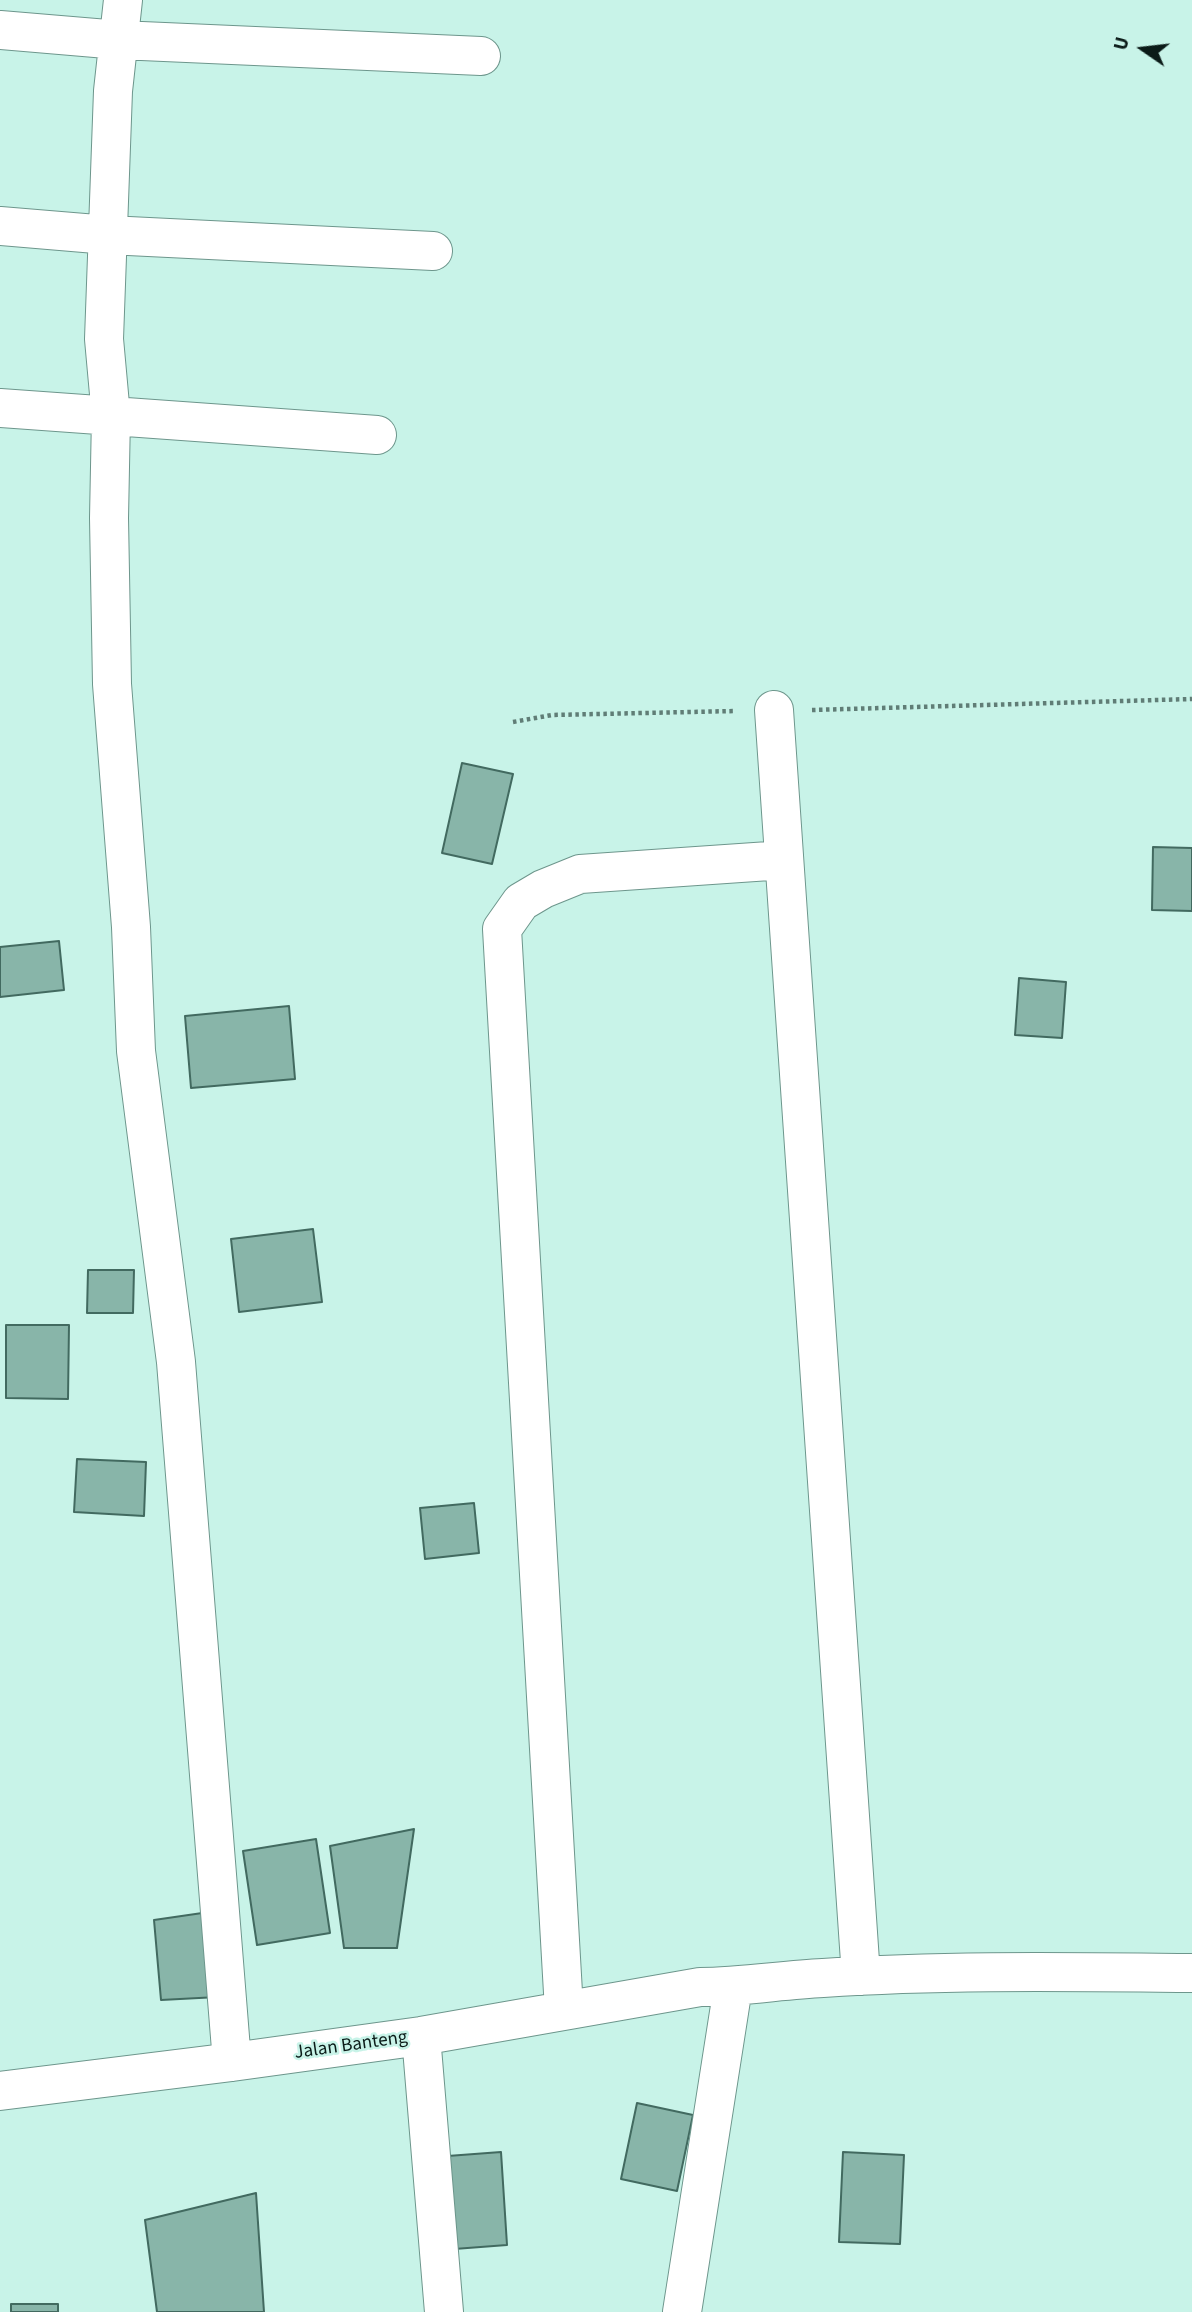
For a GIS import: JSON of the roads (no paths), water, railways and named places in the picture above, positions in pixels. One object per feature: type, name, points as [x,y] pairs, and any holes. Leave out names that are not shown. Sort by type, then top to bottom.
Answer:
[{"type":"street","points":[[123,0],[113,91],[104,339],[111,416],[109,518],[112,684],[131,927],[136,1051],[176,1362],[232,2063]]},
{"type":"street","points":[[0,30],[119,40],[481,56]]},
{"type":"street","points":[[0,226],[108,235],[433,251]]},
{"type":"street","points":[[0,408],[377,435]]},
{"type":"street","points":[[774,710],[861,1976]]},
{"type":"street","points":[[564,2010],[502,929],[521,902],[543,889],[580,874],[785,860]]},
{"type":"street","name":"Jalan Banteng","points":[[0,2091],[232,2063],[421,2036],[564,2010],[717,1987],[861,1976],[1058,1972],[1192,1973]]},
{"type":"street","points":[[682,2312],[717,1987]]},
{"type":"street","points":[[421,2036],[444,2312]]}]
